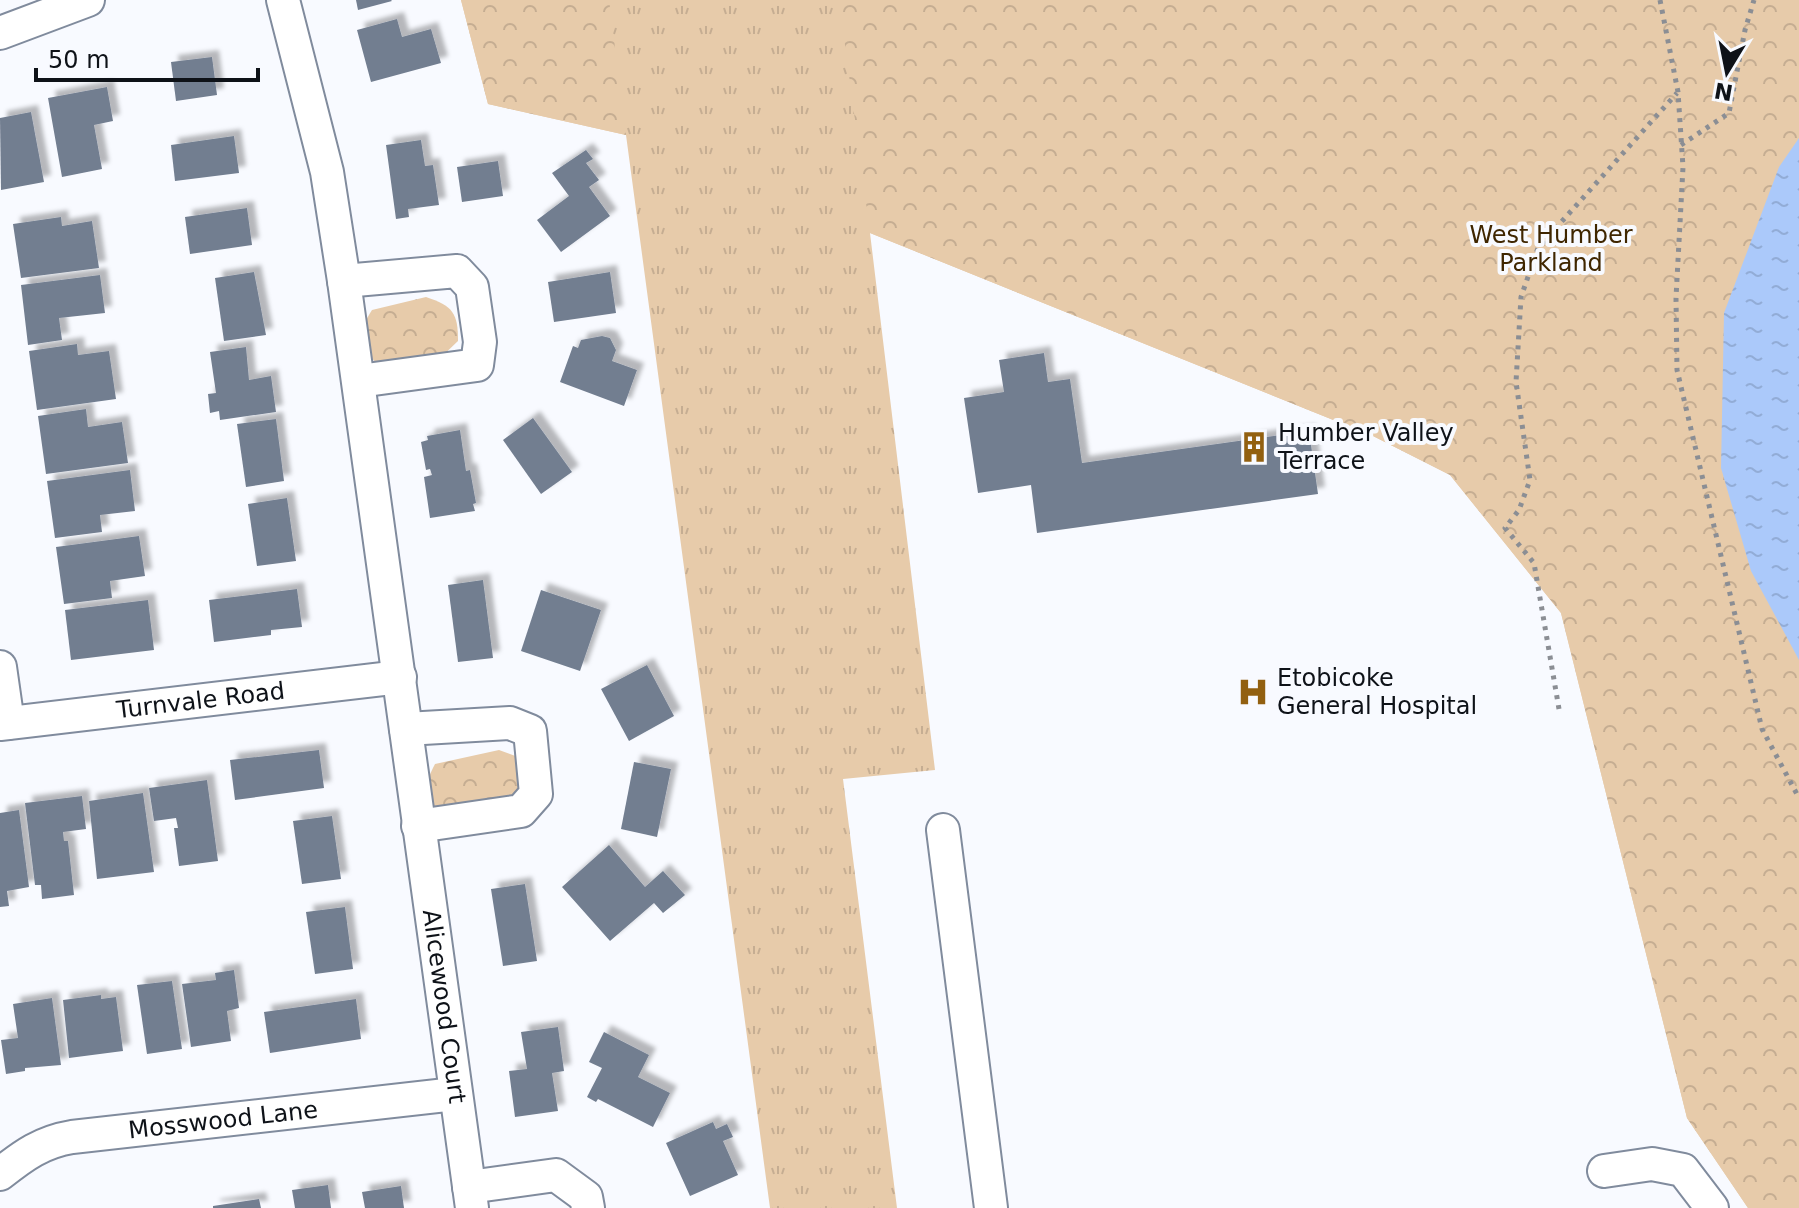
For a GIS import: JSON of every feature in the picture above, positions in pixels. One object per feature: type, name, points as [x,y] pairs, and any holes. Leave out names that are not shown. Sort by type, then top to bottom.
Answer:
[{"type":"street","points":[[0,33],[88,0]]},
{"type":"street","name":"Alicewood Court","points":[[283,0],[327,172],[359,381],[470,1198],[556,1175],[586,1197],[588,1208]]},
{"type":"street","points":[[344,281],[457,271],[472,287],[480,342],[477,365],[359,381]]},
{"type":"street","points":[[0,667],[4,724]]},
{"type":"street","name":"Turnvale Road","points":[[4,724],[400,677]]},
{"type":"street","points":[[406,729],[510,723],[530,731],[536,794],[521,811],[418,826]]},
{"type":"street","points":[[943,830],[991,1208]]},
{"type":"street","name":"Mosswood Lane","points":[[0,1174],[29,1151],[49,1141],[455,1094]]},
{"type":"street","points":[[1604,1171],[1652,1164],[1683,1170],[1712,1208]]},
{"type":"path","points":[[1660,0],[1678,92],[1681,145],[1677,370],[1762,729],[1799,798]]},
{"type":"path","points":[[1681,145],[1729,113],[1754,0]]},
{"type":"path","points":[[1559,709],[1534,563],[1505,528],[1519,510],[1530,480],[1516,382],[1521,297],[1538,248],[1678,92]]},
{"type":"green space","name":"West Humber Parkland","points":[[461,0],[1799,0],[1799,1208],[1748,1208],[1687,1118],[1561,613],[1450,475],[1373,436],[870,233],[935,770],[843,779],[897,1208],[770,1208],[626,135],[488,104]]},
{"type":"green space","points":[[461,0],[609,0],[626,135],[488,104]]},
{"type":"green space","name":"West Humber Parkland","points":[[839,0],[1799,0],[1799,1208],[1748,1208],[1687,1118],[1561,613],[1450,475],[1373,436],[870,233]]},
{"type":"green space","points":[[426,297],[452,312],[457,324],[458,341],[435,363],[376,363],[362,338],[364,325],[372,310]]},
{"type":"green space","points":[[499,750],[518,757],[529,794],[441,817],[426,792],[435,764]]},
{"type":"water","points":[[1799,138],[1799,660],[1751,571],[1721,468],[1724,313],[1779,167]]},
{"type":"building","points":[[356,0],[391,0],[392,1],[358,10]]},
{"type":"building","points":[[397,19],[402,37],[431,29],[441,63],[371,82],[357,30]]},
{"type":"building","points":[[212,57],[217,95],[176,101],[171,62]]},
{"type":"building","points":[[107,87],[113,121],[94,125],[102,169],[62,177],[48,98]]},
{"type":"building","points":[[31,112],[44,182],[1,190],[0,118]]},
{"type":"building","points":[[234,136],[239,173],[175,181],[171,145]]},
{"type":"building","points":[[421,140],[425,166],[433,165],[439,205],[408,209],[409,217],[396,219],[386,145]]},
{"type":"building","points":[[586,150],[593,159],[586,163],[599,180],[589,187],[610,216],[561,252],[537,220],[569,196],[552,173]]},
{"type":"building","points":[[498,161],[503,196],[462,202],[457,167]]},
{"type":"building","points":[[247,208],[252,245],[190,254],[185,217]]},
{"type":"building","points":[[61,217],[62,226],[92,221],[99,268],[21,278],[13,224]]},
{"type":"building","points":[[254,272],[266,335],[224,341],[215,278]]},
{"type":"building","points":[[610,272],[616,313],[554,322],[548,282]]},
{"type":"building","points":[[100,275],[105,313],[59,318],[62,340],[28,345],[21,285]]},
{"type":"building","points":[[602,336],[610,338],[616,350],[612,361],[637,370],[624,406],[560,382],[573,346],[578,348],[581,340]]},
{"type":"building","points":[[77,344],[78,355],[109,351],[116,399],[37,410],[29,351]]},
{"type":"building","points":[[246,347],[249,380],[271,376],[276,412],[220,420],[219,411],[210,413],[208,394],[216,393],[210,352]]},
{"type":"building","name":"Humber Valley Terrace","points":[[1044,353],[1048,382],[1070,379],[1082,463],[1309,431],[1318,494],[1037,533],[1031,485],[978,493],[964,398],[1004,392],[999,360]]},
{"type":"building","points":[[86,409],[88,427],[122,422],[128,463],[46,474],[38,416]]},
{"type":"building","points":[[533,418],[572,472],[541,494],[503,440]]},
{"type":"building","points":[[276,419],[284,481],[246,487],[237,424]]},
{"type":"building","points":[[460,430],[466,471],[470,470],[475,511],[430,518],[424,477],[432,475],[430,469],[426,470],[421,442],[428,440],[427,436]]},
{"type":"building","points":[[130,470],[135,511],[100,515],[102,532],[55,538],[47,481]]},
{"type":"building","points":[[287,498],[296,561],[257,566],[248,504]]},
{"type":"building","points":[[139,536],[145,576],[110,581],[112,598],[64,604],[56,547]]},
{"type":"building","points":[[483,580],[493,658],[458,662],[448,585]]},
{"type":"building","points":[[297,589],[302,627],[271,630],[271,635],[214,642],[209,600]]},
{"type":"building","points":[[541,590],[601,610],[580,671],[521,651]]},
{"type":"building","points":[[148,600],[154,650],[71,660],[65,610]]},
{"type":"building","points":[[647,665],[674,716],[629,741],[601,689]]},
{"type":"building","points":[[319,750],[324,788],[235,800],[230,760]]},
{"type":"building","points":[[634,762],[671,769],[657,837],[621,829]]},
{"type":"building","points":[[207,780],[218,861],[179,866],[174,828],[178,828],[176,818],[154,821],[149,788]]},
{"type":"building","points":[[143,793],[154,872],[97,879],[89,801]]},
{"type":"building","points":[[82,796],[86,829],[63,832],[64,841],[68,841],[74,895],[42,899],[41,885],[35,885],[25,803]]},
{"type":"building","points":[[19,810],[29,887],[7,891],[9,906],[0,907],[0,813]]},
{"type":"building","points":[[332,816],[341,879],[302,884],[293,821]]},
{"type":"building","points":[[609,845],[645,887],[663,871],[685,895],[663,913],[654,903],[610,941],[562,887]]},
{"type":"building","points":[[525,884],[537,961],[503,966],[491,889]]},
{"type":"building","points":[[345,907],[353,969],[315,974],[306,912]]},
{"type":"building","points":[[234,970],[239,1008],[227,1011],[231,1041],[191,1047],[182,984],[216,980],[215,973]]},
{"type":"building","points":[[172,981],[182,1049],[147,1054],[137,985]]},
{"type":"building","points":[[101,995],[101,999],[116,997],[123,1051],[69,1058],[63,1000]]},
{"type":"building","points":[[52,998],[61,1065],[25,1068],[25,1071],[6,1074],[1,1040],[18,1038],[13,1004]]},
{"type":"building","points":[[356,999],[361,1039],[270,1053],[264,1012]]},
{"type":"building","points":[[558,1027],[564,1071],[552,1073],[558,1111],[515,1117],[509,1071],[527,1069],[521,1032]]},
{"type":"building","points":[[604,1032],[649,1055],[638,1077],[670,1093],[653,1127],[598,1099],[596,1102],[587,1097],[602,1068],[589,1062]]},
{"type":"building","points":[[713,1122],[716,1129],[727,1124],[733,1137],[723,1141],[738,1175],[690,1196],[666,1143]]},
{"type":"building","points":[[328,1185],[331,1208],[295,1208],[292,1190]]},
{"type":"building","points":[[401,1186],[404,1208],[365,1208],[362,1192]]},
{"type":"building","points":[[259,1199],[261,1208],[213,1208],[213,1206]]},
{"type":"place","name":"Humber Valley Terrace","points":[[1254,447]]},
{"type":"place","name":"Etobicoke General Hospital","points":[[1253,692]]}]
